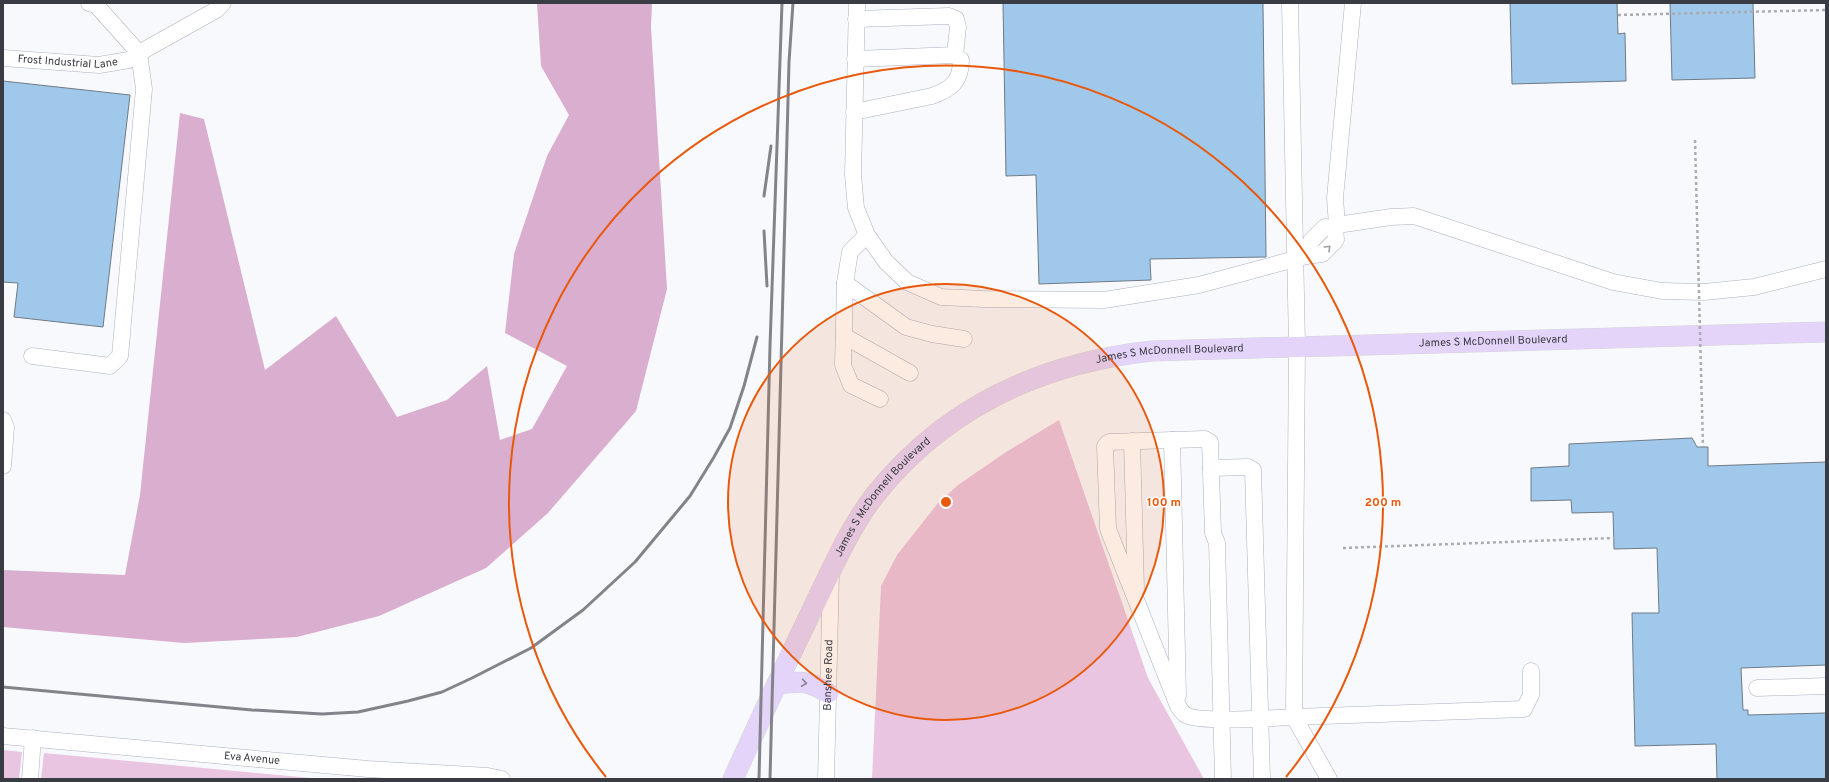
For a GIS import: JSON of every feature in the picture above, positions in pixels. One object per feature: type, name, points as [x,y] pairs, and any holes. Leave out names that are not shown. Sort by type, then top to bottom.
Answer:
[{"type":"main road","name":"James S McDonnell Boulevard","points":[[733,779],[848,535],[875,496],[908,459],[930,440],[953,422],[1008,389],[1062,368],[1095,359],[1125,354],[1180,349],[1826,332]]},
{"type":"main road","points":[[777,684],[799,681],[815,684],[828,693]]},
{"type":"street","points":[[32,356],[110,366],[120,356],[144,89],[139,53],[96,5],[88,3]]},
{"type":"street","points":[[857,3],[853,175],[856,208],[866,235],[886,262],[907,282],[941,297],[1104,300],[1199,285],[1301,257],[1322,254],[1336,240],[1335,198],[1353,3]]},
{"type":"street","points":[[1290,3],[1301,257],[1297,346],[1294,717],[1329,779]]},
{"type":"street","name":"Frost Industrial Lane","points":[[3,58],[99,65],[129,60],[219,7]]},
{"type":"street","points":[[856,19],[949,16],[956,19],[958,27],[955,55]]},
{"type":"street","points":[[854,112],[932,96],[943,92],[956,82],[961,72],[961,60],[955,55],[855,59]]},
{"type":"street","points":[[1336,226],[1414,216],[1613,282],[1662,291],[1704,292],[1754,287],[1826,269]]},
{"type":"street","points":[[866,235],[850,252],[845,283],[843,365],[851,385],[880,399]]},
{"type":"street","points":[[845,283],[906,327],[964,340]]},
{"type":"street","points":[[844,336],[910,373]]},
{"type":"street","points":[[3,420],[6,427],[3,466]]},
{"type":"street","points":[[1223,779],[1221,719],[1216,543],[1214,533],[1210,442],[1205,439],[1109,442],[1105,446],[1108,529],[1178,706],[1186,715],[1200,719],[1221,719],[1524,709],[1531,695],[1531,671]]},
{"type":"street","points":[[1172,440],[1178,706]]},
{"type":"street","points":[[1132,441],[1136,601]]},
{"type":"street","points":[[1212,468],[1248,467],[1252,470],[1262,779]]},
{"type":"street","name":"Banshee Road","points":[[826,779],[831,571]]},
{"type":"street","points":[[1757,688],[1826,686]]},
{"type":"street","name":"Eva Avenue","points":[[3,736],[368,769],[488,776],[502,779]]},
{"type":"street","points":[[30,779],[33,738]]},
{"type":"path","points":[[1618,15],[1826,10]]},
{"type":"path","points":[[1695,140],[1703,447]]},
{"type":"path","points":[[1343,548],[1614,538]]},
{"type":"shaded area","points":[[537,3],[652,3],[651,27],[667,289],[636,411],[548,513],[486,568],[379,616],[297,637],[184,643],[3,627],[3,570],[125,575],[140,495],[180,113],[204,119],[265,370],[336,316],[397,417],[447,400],[487,366],[500,440],[532,429],[567,366],[505,333],[514,254],[547,156],[569,115],[541,66]]},
{"type":"shaded area","points":[[1059,420],[1148,678],[1204,779],[872,779],[881,586],[897,555],[938,503],[958,485],[1006,452]]},
{"type":"shaded area","points":[[3,750],[22,752],[19,779],[3,779]]},
{"type":"shaded area","points":[[44,753],[300,777],[321,779],[41,779]]},
{"type":"building","points":[[1003,3],[1263,3],[1266,257],[1150,259],[1151,280],[1039,284],[1036,175],[1006,176]]},
{"type":"building","points":[[1510,3],[1617,3],[1618,34],[1625,33],[1626,81],[1512,84]]},
{"type":"building","points":[[1670,3],[1753,3],[1755,78],[1672,80]]},
{"type":"building","points":[[3,81],[130,95],[103,327],[14,317],[18,283],[3,282]]},
{"type":"building","points":[[1692,438],[1697,447],[1708,447],[1708,466],[1826,462],[1826,665],[1741,668],[1743,710],[1748,710],[1748,715],[1826,713],[1826,779],[1717,779],[1716,744],[1635,746],[1632,613],[1659,613],[1657,548],[1614,549],[1613,512],[1572,513],[1571,500],[1531,501],[1531,468],[1569,466],[1569,444]]},
{"type":"railway","points":[[759,779],[770,346],[782,3]]},
{"type":"railway","points":[[770,779],[789,62],[793,3]]},
{"type":"railway","points":[[764,196],[771,146]]},
{"type":"railway","points":[[764,231],[767,286]]},
{"type":"railway","points":[[3,687],[252,710],[322,714],[358,712],[442,692],[531,648],[583,610],[635,562],[690,496],[730,428],[744,386],[757,337]]}]
